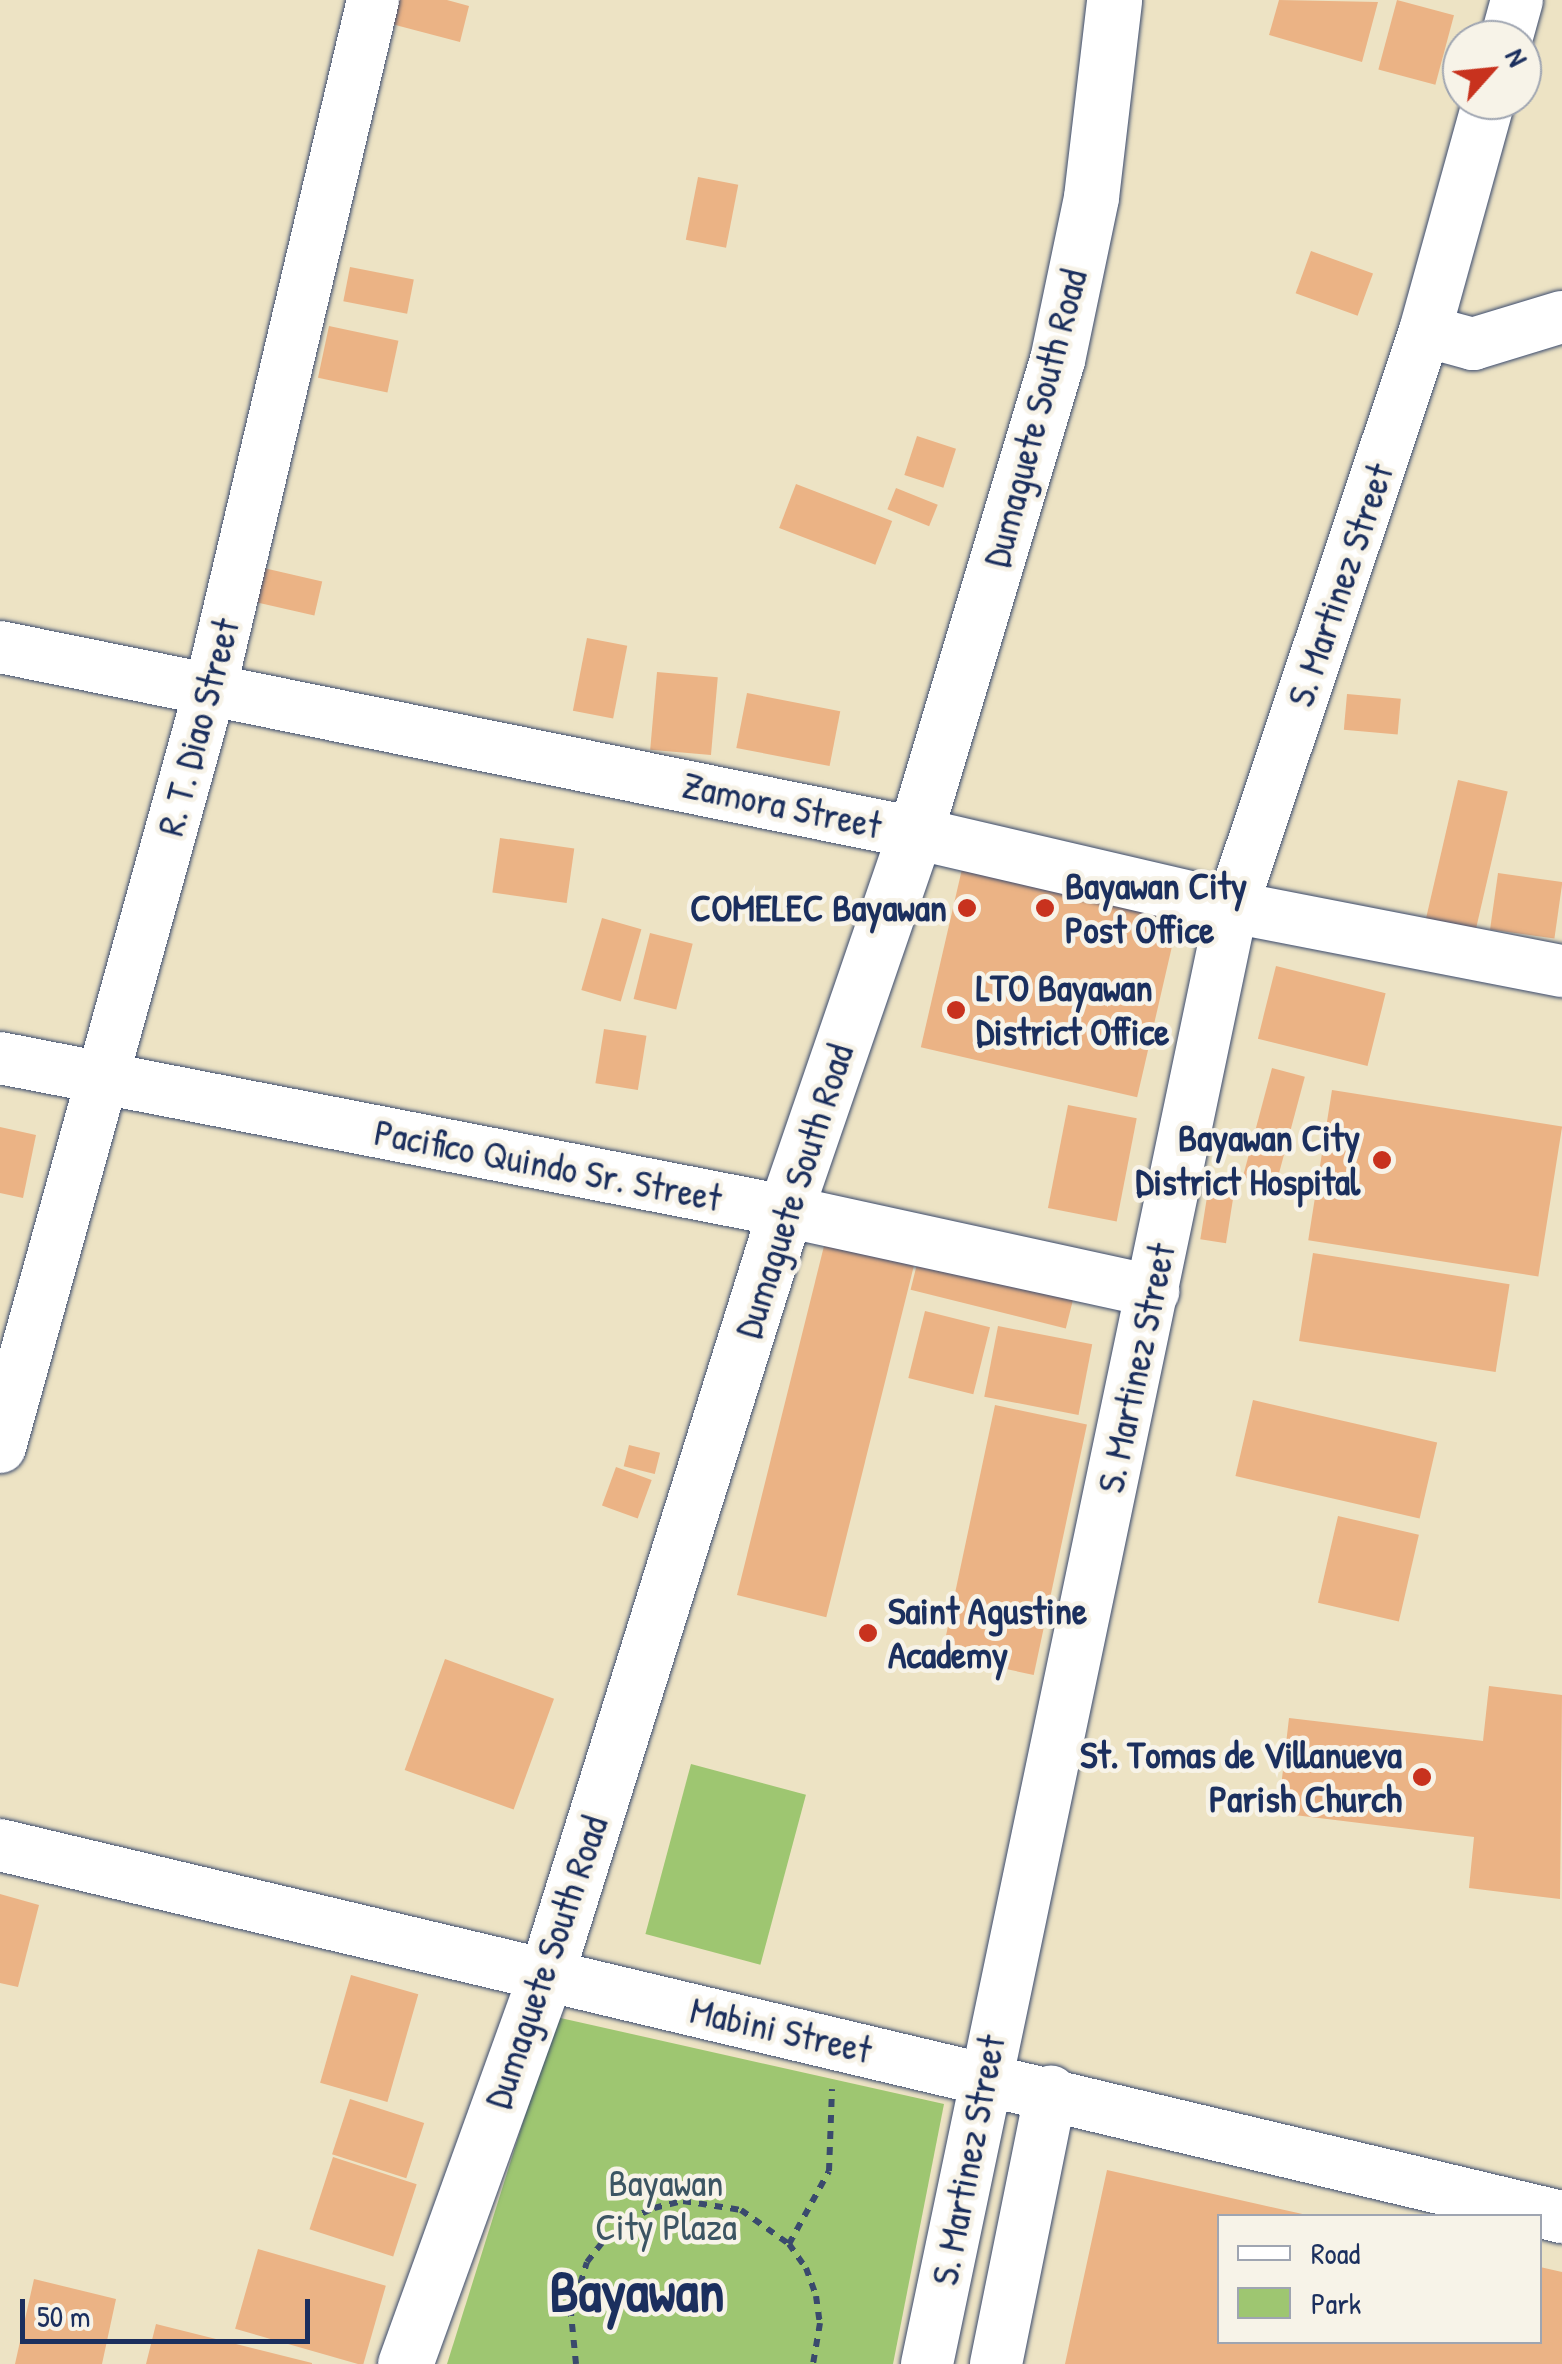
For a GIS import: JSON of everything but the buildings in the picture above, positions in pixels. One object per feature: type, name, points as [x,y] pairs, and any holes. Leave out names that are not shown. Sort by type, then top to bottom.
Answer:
[{"type":"highway","name":"Dumaguete South Road","points":[[405,2364],[546,1975],[785,1211],[915,833],[1056,360],[1091,197],[1114,0]]},
{"type":"street","name":"R. T. Diao Street","points":[[0,1447],[211,686],[373,0]]},
{"type":"street","name":"S. Martinez Street","points":[[927,2364],[984,2076],[1232,907],[1425,331],[1483,120]]},
{"type":"street","points":[[1425,331],[1474,344],[1562,318]]},
{"type":"street","name":"Zamora Street","points":[[0,647],[211,686],[915,833],[1232,907],[1562,971]]},
{"type":"street","name":"Pacifico Quindo Sr. Street","points":[[0,1058],[785,1211],[1153,1290]]},
{"type":"street","name":"Mabini Street","points":[[0,1845],[984,2076],[1562,2217]]},
{"type":"street","points":[[996,2364],[1051,2092]]},
{"type":"path","points":[[789,2244],[829,2170],[834,2043]]},
{"type":"path","points":[[576,2364],[571,2342],[576,2288],[604,2238],[628,2220],[669,2204],[712,2202],[766,2224],[789,2244],[806,2268],[820,2323],[813,2364]]},
{"type":"green space","points":[[691,1764],[806,1795],[760,1965],[645,1934]]},
{"type":"green space","name":"Bayawan City Plaza","points":[[556,2017],[944,2104],[893,2364],[447,2364]]},
{"type":"place","name":"COMELEC Bayawan","points":[[967,908]]},
{"type":"place","name":"Bayawan City Post Office","points":[[1045,908]]},
{"type":"place","name":"LTO Bayawan District Office","points":[[956,1010]]},
{"type":"place","name":"Bayawan City District Hospital","points":[[1382,1160]]},
{"type":"place","name":"Saint Agustine Academy","points":[[868,1633]]},
{"type":"place","name":"St. Tomas de Villanueva Parish Church","points":[[1422,1777]]},
{"type":"district","name":"Bayawan","points":[[637,2290]]}]
